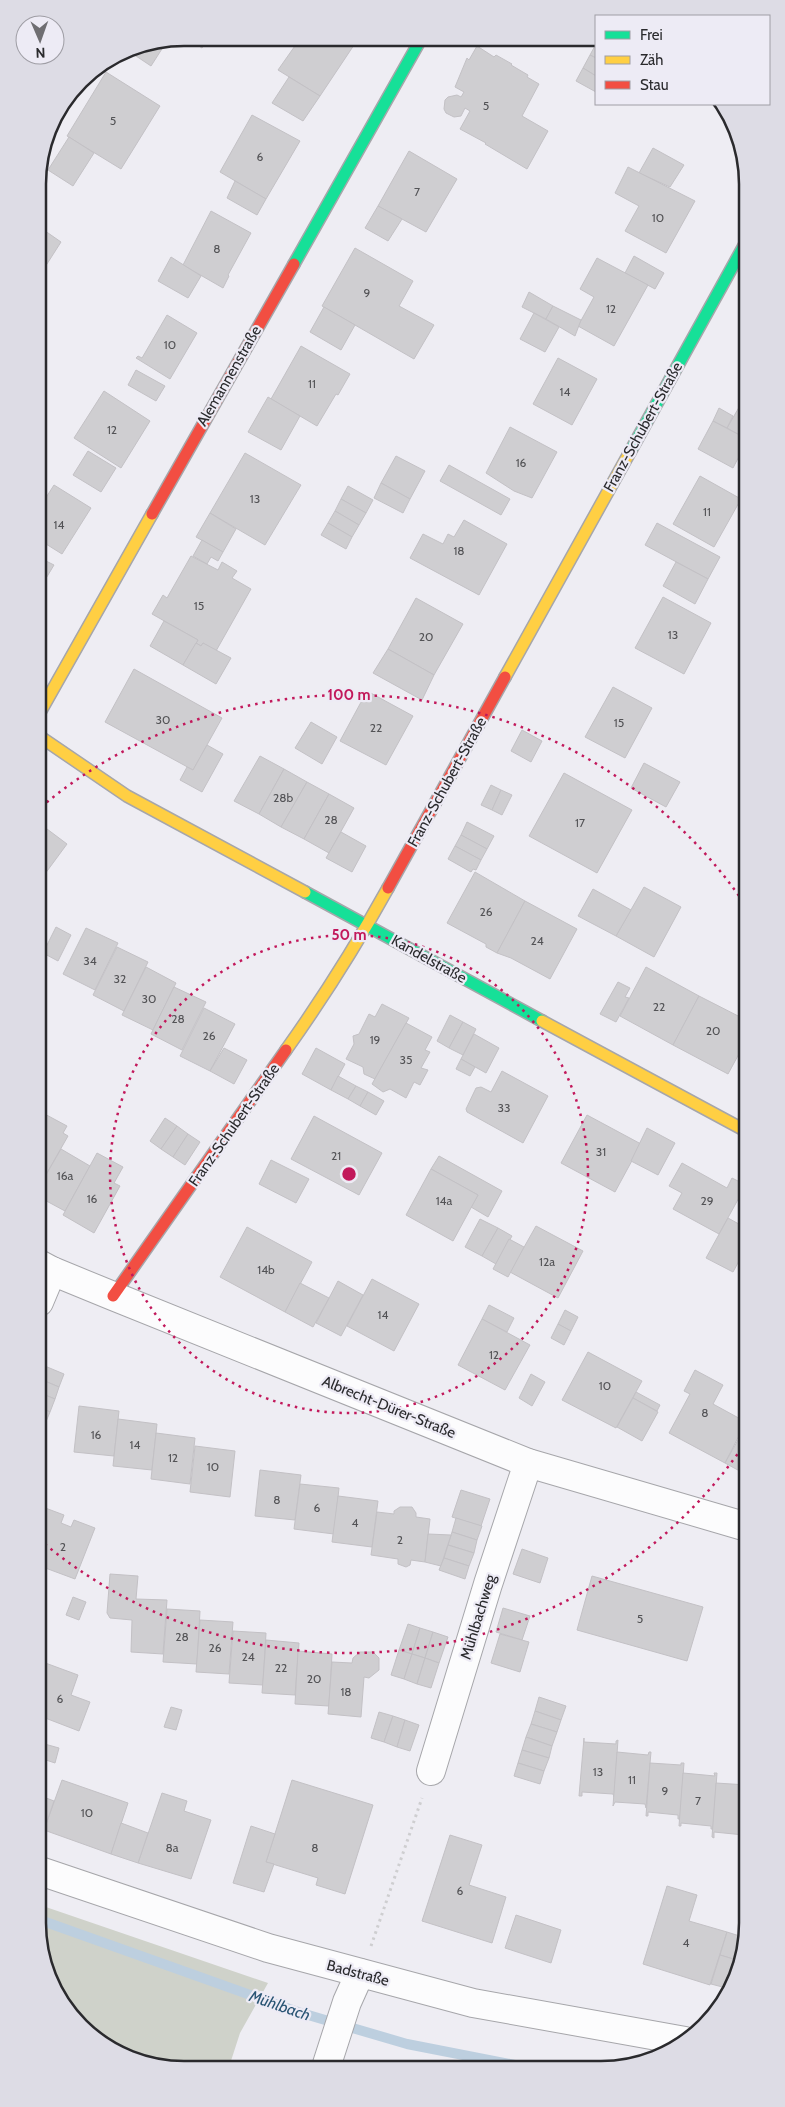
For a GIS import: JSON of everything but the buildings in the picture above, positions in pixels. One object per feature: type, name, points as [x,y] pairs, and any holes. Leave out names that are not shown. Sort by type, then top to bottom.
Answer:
[{"type":"street","name":"Alemannenstraße","points":[[47,700],[417,46]]},
{"type":"street","name":"Franz-Schubert-Straße","points":[[113,1296],[317,1007],[368,925],[739,255]]},
{"type":"street","name":"Kandelstraße","points":[[47,741],[127,796],[738,1127]]},
{"type":"street","name":"Albrecht-Dürer-Straße","points":[[46,1268],[528,1463],[738,1524]]},
{"type":"street","name":"Mühlbachweg","points":[[431,1772],[488,1584],[528,1463]]},
{"type":"street","name":"Badstraße","points":[[46,1873],[268,1948],[473,2003],[674,2039]]},
{"type":"street","points":[[327,2061],[347,2002],[360,1973]]},
{"type":"path","points":[[360,1973],[379,1926],[431,1772]]},
{"type":"shaded area","points":[[46,1907],[268,1983],[240,2033],[231,2061],[185,2061],[158,2058],[140,2053],[123,2046],[100,2032],[75,2007],[61,1984],[54,1967],[47,1940]]},
{"type":"waterway","name":"Mühlbach","points":[[46,1922],[298,2012],[407,2044],[494,2061]]},
{"type":"traffic: fast","points":[[294,264],[417,46]]},
{"type":"traffic: fast","points":[[630,452],[739,255]]},
{"type":"traffic: fast","points":[[305,892],[542,1021]]},
{"type":"traffic: slow","points":[[505,677],[630,452]]},
{"type":"traffic: slow","points":[[47,700],[152,514]]},
{"type":"traffic: slow","points":[[47,741],[127,796],[305,892]]},
{"type":"traffic: slow","points":[[286,1050],[339,970],[388,888]]},
{"type":"traffic: slow","points":[[542,1021],[738,1127]]},
{"type":"traffic: jam","points":[[152,514],[294,264]]},
{"type":"traffic: jam","points":[[388,888],[505,677]]},
{"type":"traffic: jam","points":[[113,1296],[286,1050]]}]
